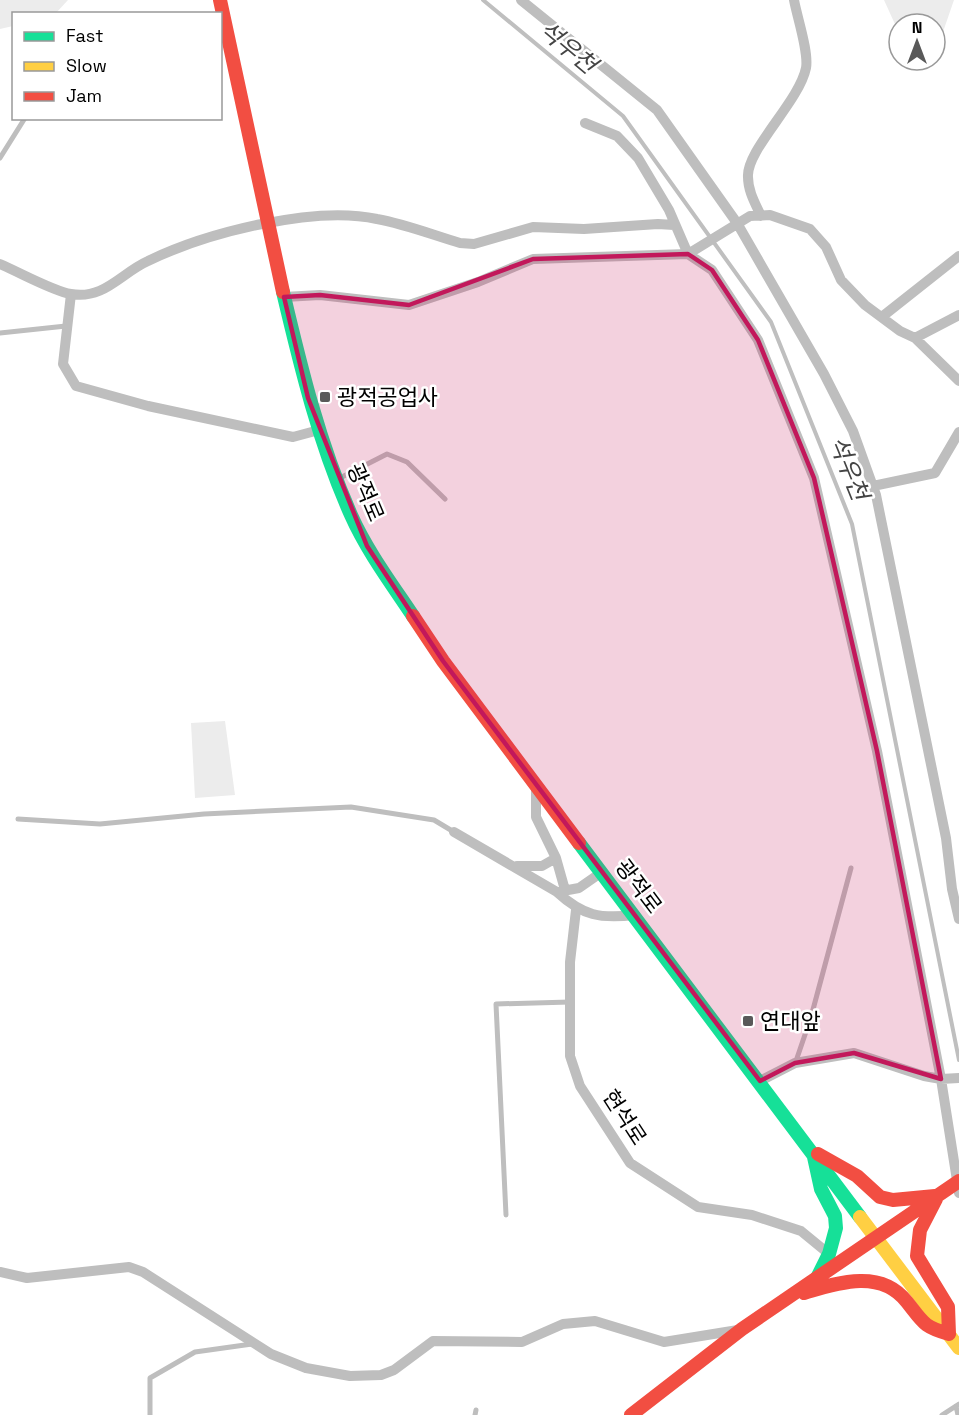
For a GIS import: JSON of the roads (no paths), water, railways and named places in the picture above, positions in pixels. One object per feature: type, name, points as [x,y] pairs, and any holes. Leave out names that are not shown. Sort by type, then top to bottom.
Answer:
[{"type":"main road","points":[[220,0],[269,227]]},
{"type":"main road","name":"광적로","points":[[269,227],[308,398],[351,515],[373,555],[443,660],[959,1348]]},
{"type":"main road","points":[[812,1151],[821,1189],[834,1216],[836,1228],[829,1254],[815,1280]]},
{"type":"main road","points":[[812,1151],[857,1176],[880,1197],[893,1200],[938,1196]]},
{"type":"main road","points":[[631,1415],[742,1329],[938,1196],[958,1186]]},
{"type":"main road","points":[[787,1299],[850,1279],[867,1279],[883,1284],[903,1297],[926,1327],[949,1334],[948,1307],[917,1256],[920,1230],[938,1196]]},
{"type":"street","points":[[521,0],[657,110],[737,223],[824,374],[853,431],[873,486],[944,827],[952,889],[959,919]]},
{"type":"street","points":[[761,216],[750,191],[747,174],[757,152],[785,113],[802,82],[807,65],[794,0]]},
{"type":"street","points":[[585,123],[617,136],[638,158],[658,189],[674,225],[692,252],[712,270],[758,340],[814,478],[877,751],[941,1079],[958,1186]]},
{"type":"street","points":[[0,264],[71,294],[101,292],[146,261],[193,244],[341,214],[377,218],[460,243],[474,244],[533,227],[584,229],[674,225]]},
{"type":"street","points":[[283,293],[320,295],[409,306],[478,282],[533,259],[692,252],[750,216],[770,215],[810,229],[826,247],[841,279],[865,305],[883,316],[900,332],[915,338],[959,381]]},
{"type":"street","points":[[883,316],[959,256]]},
{"type":"street","points":[[71,294],[63,364],[76,386],[148,406],[293,438],[319,430]]},
{"type":"street","points":[[915,338],[959,315]]},
{"type":"street","points":[[873,486],[935,473],[959,432]]},
{"type":"street","points":[[536,782],[536,817],[556,858],[561,891]]},
{"type":"street","points":[[454,832],[561,891],[576,910],[611,918],[635,915]]},
{"type":"street","points":[[517,866],[542,866],[556,858]]},
{"type":"street","points":[[561,891],[579,888],[602,872]]},
{"type":"street","name":"현석로","points":[[576,910],[570,962],[570,1056],[580,1086],[630,1162],[698,1207],[752,1215],[801,1231],[829,1254]]},
{"type":"street","points":[[760,1081],[795,1063],[854,1053],[941,1079],[959,1078]]},
{"type":"street","points":[[0,1272],[27,1278],[129,1267],[143,1272],[271,1354],[306,1368],[351,1376],[381,1375],[394,1370],[433,1341],[522,1342],[563,1324],[595,1321],[663,1342],[742,1329]]},
{"type":"lane","points":[[0,158],[24,120]]},
{"type":"lane","points":[[0,333],[68,326]]},
{"type":"lane","points":[[337,480],[387,454],[407,462],[445,498]]},
{"type":"lane","points":[[18,819],[100,824],[204,814],[351,807],[434,820],[454,832]]},
{"type":"lane","points":[[795,1063],[811,1017],[851,868]]},
{"type":"lane","points":[[506,1215],[496,1004],[570,1002]]},
{"type":"lane","points":[[150,1415],[150,1378],[195,1352],[253,1343]]},
{"type":"lane","points":[[942,1415],[958,1405]]},
{"type":"lane","points":[[958,1405],[958,1415]]},
{"type":"waterway","name":"석우천","points":[[483,0],[623,116],[771,322],[852,524],[959,1060]]},
{"type":"place","name":"광적공업사","points":[[325,397]]},
{"type":"place","name":"연대앞","points":[[748,1021]]}]
